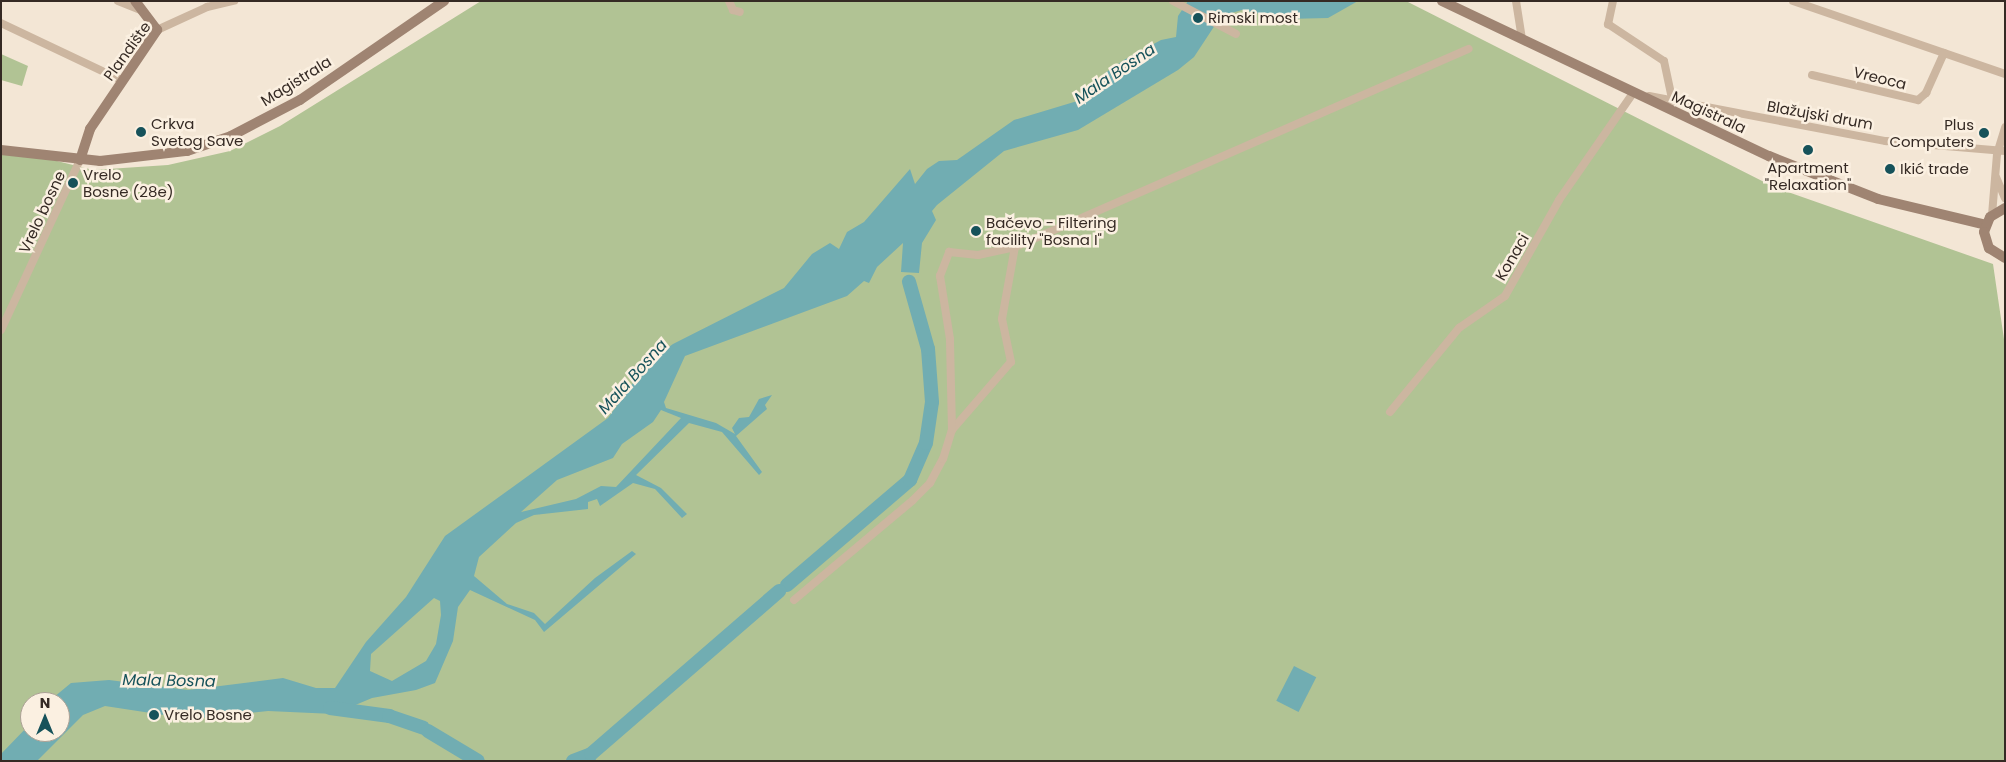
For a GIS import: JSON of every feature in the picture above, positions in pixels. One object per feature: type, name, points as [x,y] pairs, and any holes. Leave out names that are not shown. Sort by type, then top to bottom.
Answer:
[{"type":"main road","points":[[135,1],[158,30]]},
{"type":"main road","name":"Magistrala","points":[[1,150],[80,160],[148,157],[187,151],[231,136],[300,100],[444,1]]},
{"type":"main road","name":"Magistrala","points":[[1442,1],[1522,37],[1633,93],[1878,199],[1974,224],[1985,229]]},
{"type":"main road","name":"Plandište","points":[[80,160],[90,129],[158,30]]},
{"type":"main road","points":[[2005,208],[1992,215],[1985,229],[1989,248],[2005,258]]},
{"type":"street","points":[[118,1],[143,11]]},
{"type":"street","name":"Plandište","points":[[158,30],[207,7],[234,1]]},
{"type":"street","points":[[729,1],[733,10],[740,12]]},
{"type":"street","points":[[1173,1],[1236,34]]},
{"type":"street","points":[[1516,1],[1522,37]]},
{"type":"street","points":[[1613,1],[1608,24],[1664,61],[1672,100]]},
{"type":"street","points":[[1796,2],[2005,74]]},
{"type":"street","points":[[1,22],[123,81]]},
{"type":"street","points":[[952,430],[950,339],[940,276],[944,258],[956,250],[978,255],[1015,247],[1469,49]]},
{"type":"street","name":"Vreoca","points":[[1812,75],[1918,100],[1926,94],[1944,54]]},
{"type":"street","name":"Blažujski drum","points":[[1633,93],[1886,141],[2001,150]]},
{"type":"street","name":"Konaci","points":[[1390,412],[1459,328],[1504,296],[1559,200],[1633,93]]},
{"type":"street","points":[[1992,215],[1995,176],[2005,127]]},
{"type":"street","name":"Vrelo bosne","points":[[1,330],[80,160]]},
{"type":"street","points":[[1995,176],[2005,198]]},
{"type":"street","points":[[794,600],[930,483],[952,430],[1011,362],[1002,319],[1008,267],[1015,247]]},
{"type":"green space","points":[[481,1],[1406,1],[1774,187],[1993,264],[2005,346],[2005,761],[1,761],[1,147],[93,170],[168,165],[230,151],[280,126]]},
{"type":"green space","points":[[1,54],[28,66],[22,86],[1,80]]},
{"type":"water","points":[[1188,1],[1358,1],[1328,18],[1286,19],[1242,10],[1221,16],[1194,57],[1178,70],[1078,130],[1004,151],[937,205],[932,211],[936,220],[922,243],[919,273],[901,272],[903,243],[877,267],[869,283],[864,281],[847,296],[685,356],[664,402],[666,408],[716,423],[735,434],[732,428],[739,418],[749,417],[759,399],[772,395],[765,405],[767,409],[736,436],[762,472],[759,475],[722,432],[689,423],[636,475],[661,488],[687,514],[682,518],[655,489],[633,483],[600,506],[597,499],[588,502],[588,509],[534,515],[516,523],[479,557],[474,576],[507,604],[534,613],[545,624],[595,578],[632,551],[636,554],[544,632],[535,620],[470,590],[458,607],[453,641],[435,683],[416,690],[372,698],[334,714],[268,711],[190,719],[105,706],[83,715],[70,728],[70,692],[60,692],[71,683],[109,680],[188,690],[283,678],[316,688],[335,688],[366,642],[406,597],[445,536],[608,418],[648,362],[673,344],[784,288],[812,254],[830,243],[839,249],[847,232],[864,222],[910,169],[915,184],[927,169],[939,161],[957,160],[1014,120],[1084,99],[1105,73],[1124,60],[1161,40],[1176,37],[1178,16]],"holes":[[[661,410],[681,418],[616,487],[601,486],[576,499],[521,512],[557,480],[613,458],[622,444],[653,422]],[[434,598],[440,601],[441,615],[436,644],[426,661],[392,681],[370,671],[371,654]]]},
{"type":"water","points":[[1294,666],[1316,677],[1299,712],[1276,701]]},
{"type":"water","points":[[20,734],[20,742],[56,742],[37,761],[1,761],[1,754]]},
{"type":"waterway","name":"Mala Bosna","points":[[787,585],[910,480],[926,443],[932,402],[928,349],[909,282]]},
{"type":"waterway","name":"Mala Bosna","points":[[573,761],[591,754],[779,591]]},
{"type":"waterway","name":"Mala Bosna","points":[[330,708],[389,716],[423,728]]},
{"type":"waterway","name":"Mala Bosna","points":[[428,731],[478,761]]},
{"type":"waterway","points":[[591,754],[595,761]]},
{"type":"place","name":"Rimski most","points":[[1198,18]]},
{"type":"place","name":"Crkva Svetog Save","points":[[141,132]]},
{"type":"place","name":"Plus Computers","points":[[1984,133]]},
{"type":"place","name":"Apartment \"Relaxation\"","points":[[1808,150]]},
{"type":"place","name":"Ikić trade","points":[[1890,169]]},
{"type":"place","name":"Vrelo Bosne (28e)","points":[[73,183]]},
{"type":"place","name":"Bačevo - Filtering facility \"Bosna I\"","points":[[976,231]]},
{"type":"place","name":"Vrelo Bosne","points":[[154,715]]}]
